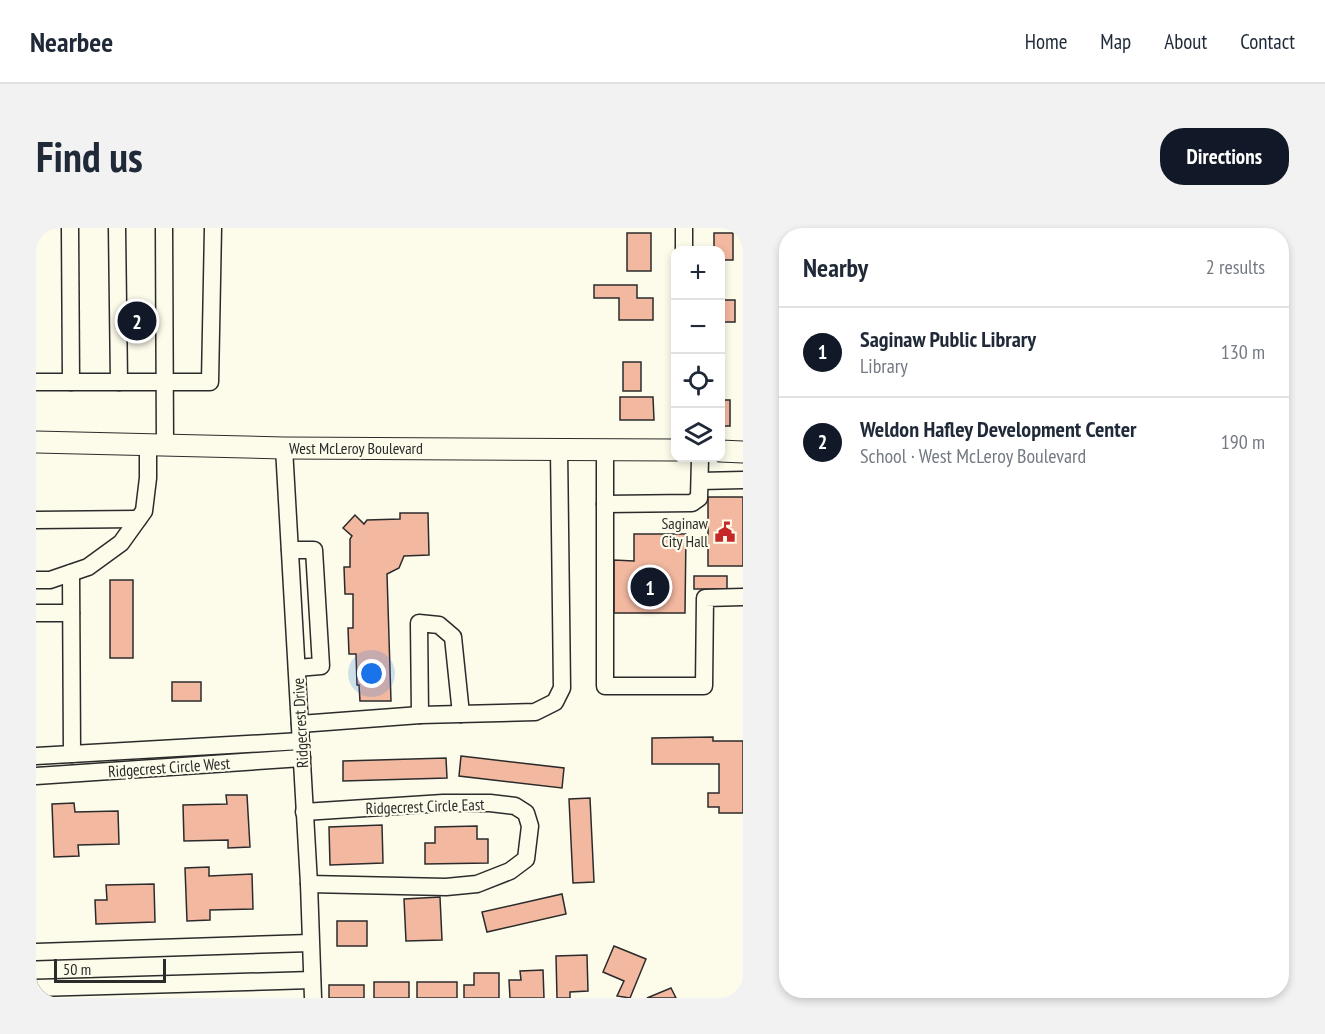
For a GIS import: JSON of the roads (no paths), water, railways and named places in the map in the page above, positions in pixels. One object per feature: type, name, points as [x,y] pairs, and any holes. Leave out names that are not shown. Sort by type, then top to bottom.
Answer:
[{"type":"main road","name":"West McLeroy Boulevard","points":[[36,442],[284,448],[671,450]]},
{"type":"main road","points":[[725,451],[743,452]]},
{"type":"street","points":[[70,228],[71,382]]},
{"type":"street","points":[[117,228],[119,382]]},
{"type":"street","points":[[36,580],[50,580],[88,567],[121,543],[144,511],[165,382],[164,228]]},
{"type":"street","points":[[36,382],[210,382],[213,228]]},
{"type":"street","points":[[684,228],[684,246]]},
{"type":"street","name":"Ridgecrest Drive","points":[[284,448],[309,884],[309,943],[313,998]]},
{"type":"street","points":[[300,723],[535,712],[555,702],[562,688],[559,449]]},
{"type":"street","points":[[605,450],[605,686],[704,686],[705,598],[743,597]]},
{"type":"street","points":[[605,504],[692,503],[699,498],[700,462]]},
{"type":"street","points":[[700,481],[743,480]]},
{"type":"street","points":[[36,520],[138,519]]},
{"type":"street","points":[[290,550],[314,550],[321,666],[297,668]]},
{"type":"street","points":[[71,573],[72,754]]},
{"type":"street","points":[[36,613],[71,613]]},
{"type":"street","points":[[420,716],[419,623],[439,625],[453,637],[461,714]]},
{"type":"street","points":[[36,756],[301,750]]},
{"type":"street","name":"Ridgecrest Circle West","points":[[36,776],[301,750]]},
{"type":"street","name":"Ridgecrest Circle East","points":[[304,812],[443,803],[490,803],[514,806],[526,813],[530,826],[526,859],[510,871],[477,884],[446,887],[309,884]]},
{"type":"street","points":[[36,952],[309,943]]},
{"type":"street","points":[[36,988],[86,992],[312,980]]},
{"type":"place","name":"Weldon Hafley Development Center","points":[[137,321]]},
{"type":"place","name":"Saginaw City Hall","points":[[725,532]]},
{"type":"place","name":"Saginaw Public Library","points":[[650,587]]}]
